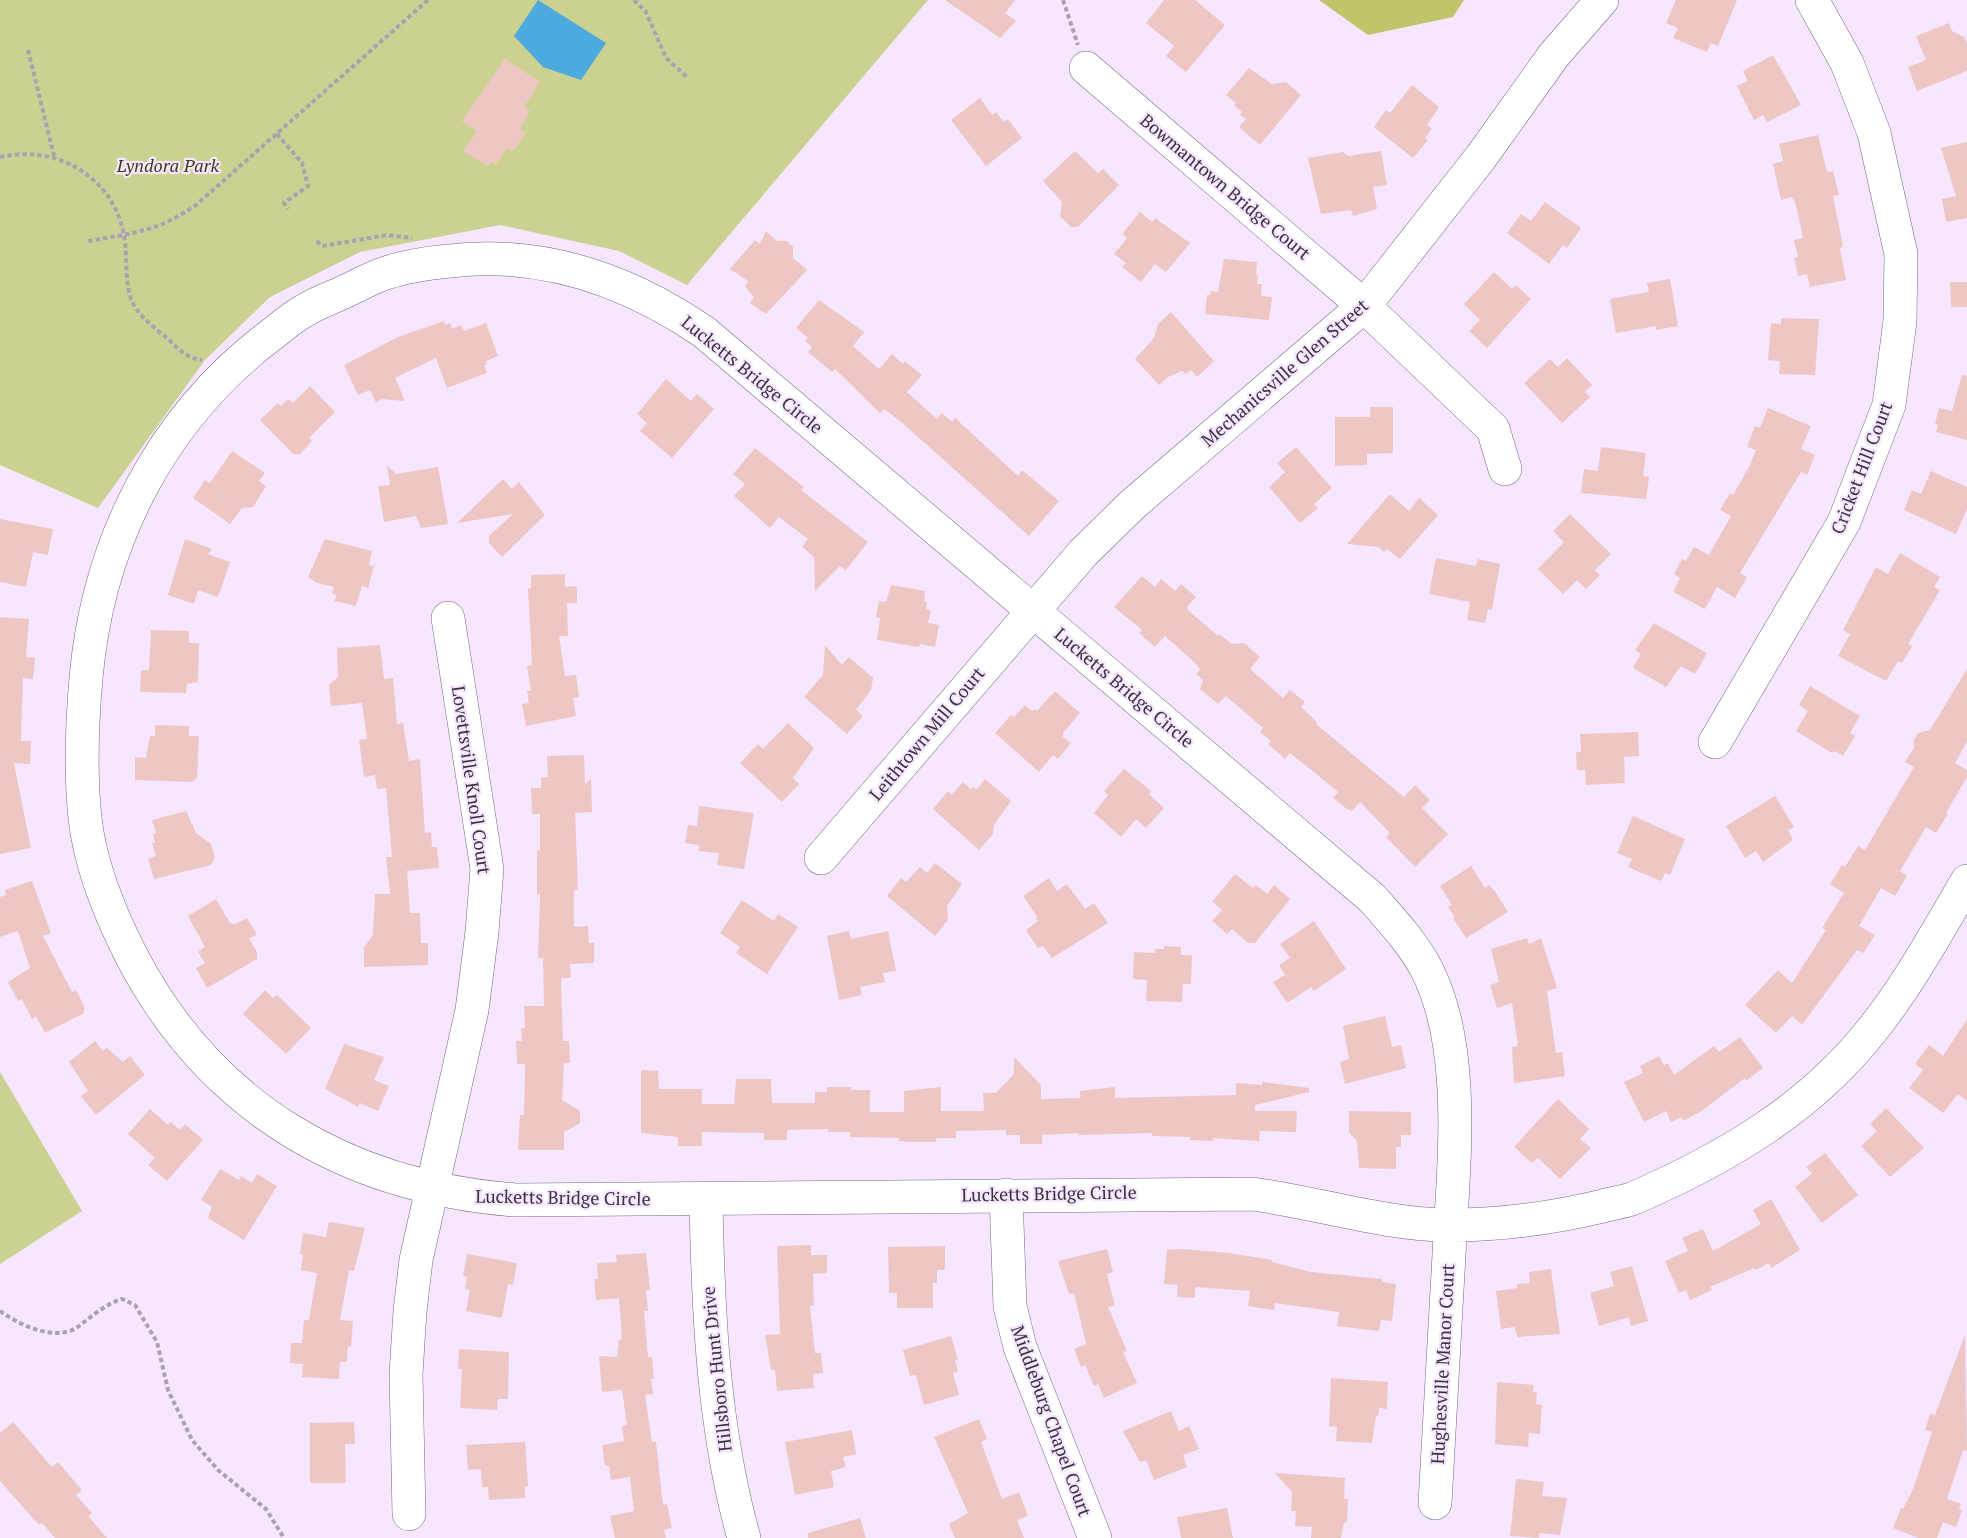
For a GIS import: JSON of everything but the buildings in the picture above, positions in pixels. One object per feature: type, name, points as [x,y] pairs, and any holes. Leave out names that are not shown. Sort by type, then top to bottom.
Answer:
[{"type":"street","name":"Mechanicsville Glen Street","points":[[1032,611],[1083,553],[1132,505],[1364,306],[1481,157],[1554,55],[1602,0]]},
{"type":"street","name":"Cricket Hill Court","points":[[1715,742],[1844,522],[1889,405],[1899,331],[1901,254],[1879,152],[1847,63],[1812,0]]},
{"type":"street","name":"Bowmantown Bridge Court","points":[[1086,68],[1364,306],[1493,429],[1505,469]]},
{"type":"street","name":"Lucketts Bridge Circle","points":[[1450,1225],[1455,1095],[1446,1030],[1426,968],[1402,932],[1373,899],[704,332],[638,291],[594,274],[553,264],[512,259],[468,259],[427,263],[386,273],[303,311],[254,348],[223,376],[184,419],[152,466],[122,525],[104,579],[89,644],[82,759],[85,820],[97,874],[116,926],[149,989],[189,1044],[220,1077],[258,1109],[299,1137],[343,1160],[387,1177],[432,1190],[472,1197],[515,1200],[1253,1194],[1305,1201],[1411,1223],[1450,1225],[1519,1221],[1578,1212],[1634,1198],[1722,1157],[1756,1135],[1814,1090],[1871,1032],[1903,988],[1967,881]]},
{"type":"street","name":"Leithtown Mill Court","points":[[822,858],[1032,611]]},
{"type":"street","name":"Lovettsville Knoll Court","points":[[410,1514],[406,1374],[416,1260],[472,1010],[487,869],[448,618]]},
{"type":"street","name":"Middleburg Chapel Court","points":[[1006,1195],[1010,1305],[1020,1347],[1095,1538]]},
{"type":"street","name":"Hillsboro Hunt Drive","points":[[706,1199],[708,1304],[716,1387],[728,1465],[744,1538]]},
{"type":"street","name":"Hughesville Manor Court","points":[[1435,1503],[1450,1225]]},
{"type":"path","points":[[88,241],[152,229],[172,222],[196,205],[428,0]]},
{"type":"path","points":[[634,0],[646,12],[666,58],[687,77]]},
{"type":"path","points":[[1063,0],[1086,68]]},
{"type":"path","points":[[28,50],[54,156]]},
{"type":"path","points":[[277,134],[302,163],[308,186],[284,203],[288,209]]},
{"type":"path","points":[[0,157],[17,153],[54,156],[89,173],[112,202],[124,234],[132,300],[148,322],[190,359],[205,360],[223,376]]},
{"type":"path","points":[[0,1311],[16,1323],[38,1330],[59,1331],[77,1328],[112,1302],[122,1299],[135,1305],[157,1342],[168,1390],[192,1440],[218,1470],[266,1509],[284,1538]]},
{"type":"green space","name":"Lyndora Park","points":[[0,0],[928,0],[687,285],[619,251],[500,225],[360,252],[270,297],[205,360],[98,508],[0,465]]},
{"type":"green space","points":[[1319,0],[1464,0],[1453,17],[1368,35]]},
{"type":"green space","points":[[0,1072],[82,1211],[0,1264]]},
{"type":"water","points":[[538,0],[606,43],[581,80],[543,67],[514,36]]}]
